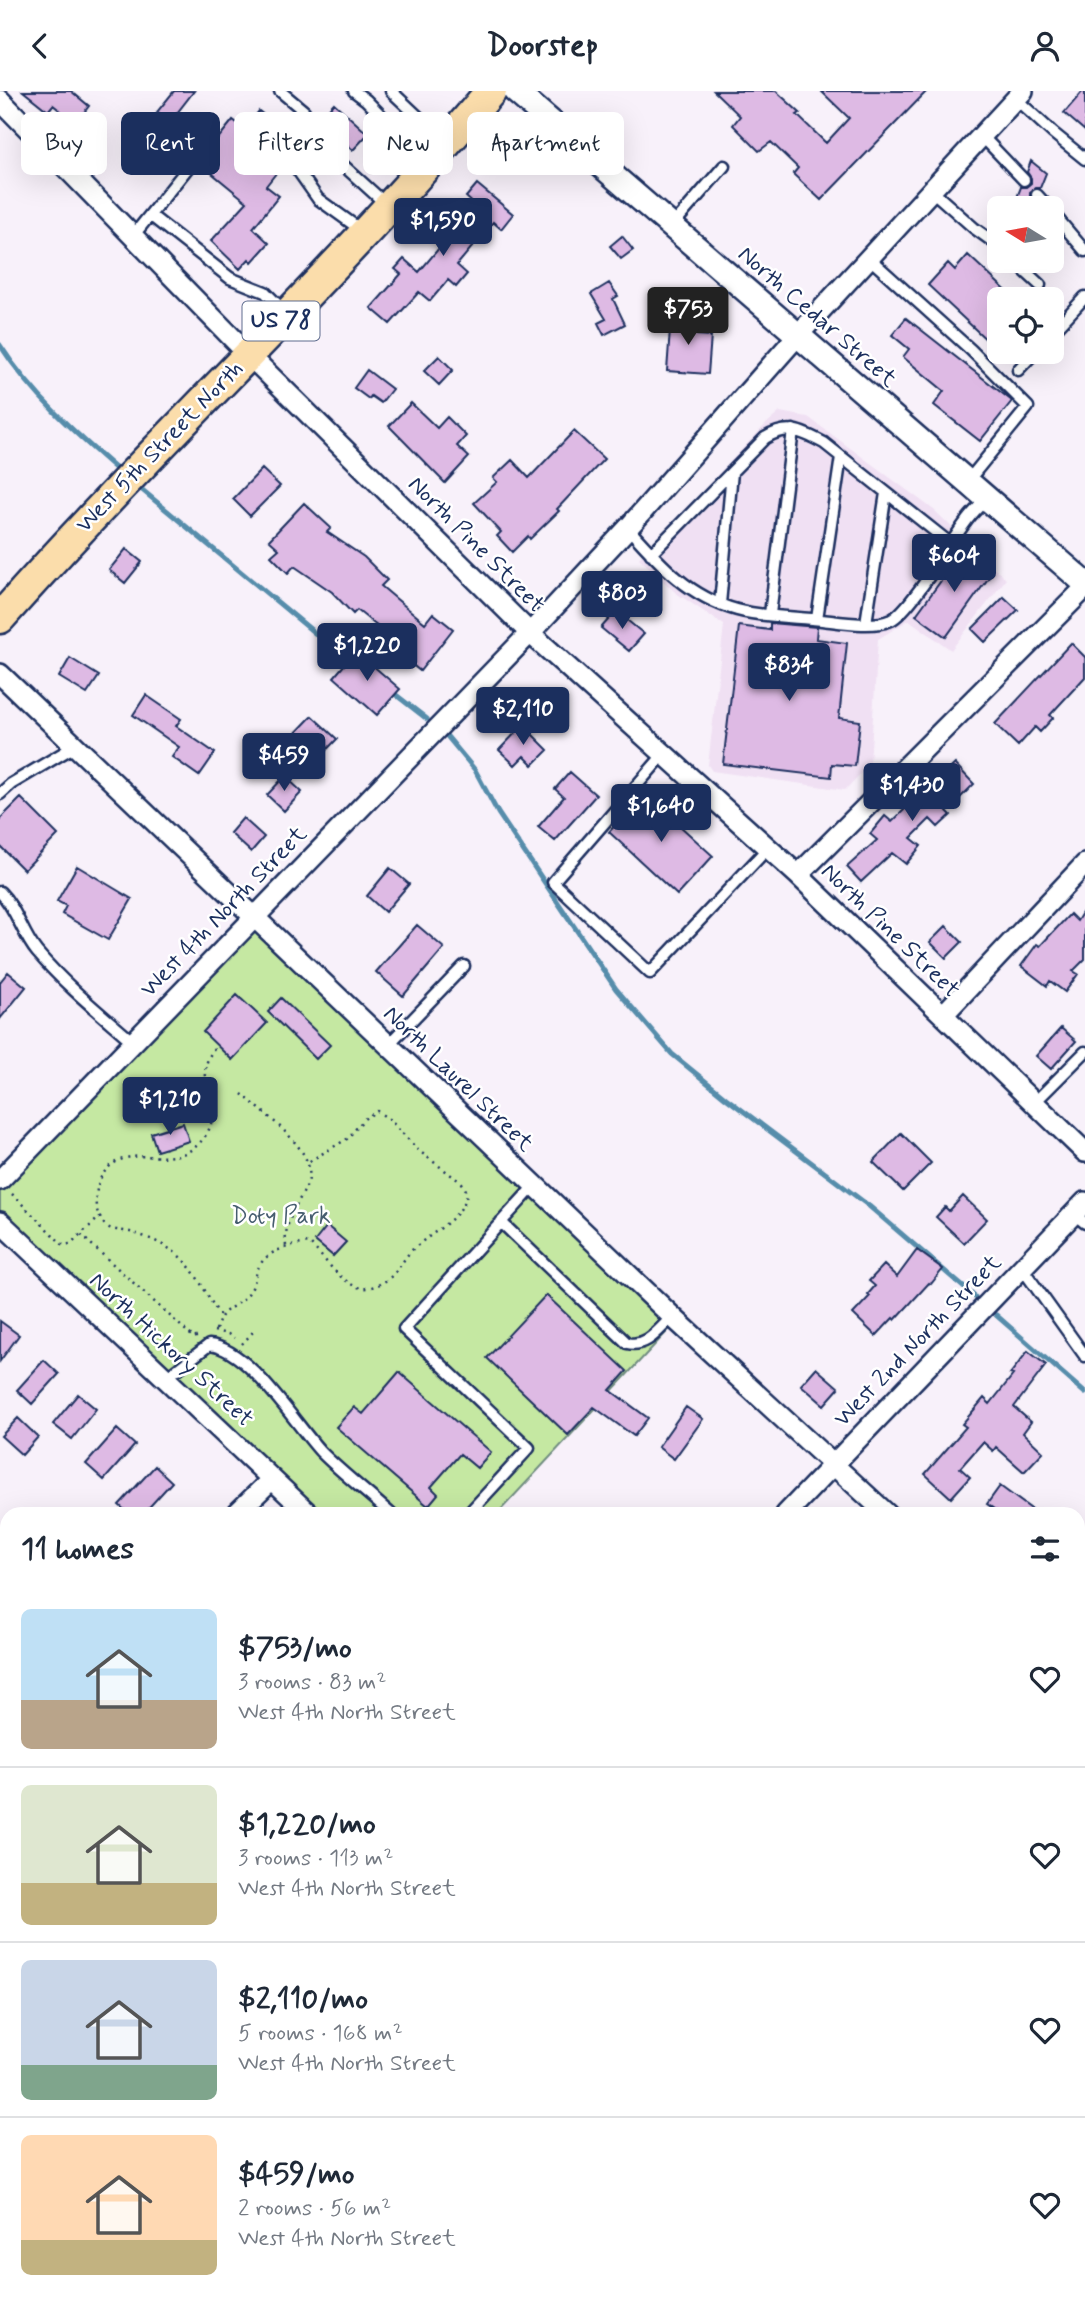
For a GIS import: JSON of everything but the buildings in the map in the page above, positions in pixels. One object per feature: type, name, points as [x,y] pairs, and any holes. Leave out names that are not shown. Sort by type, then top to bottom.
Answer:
[{"type":"main road","name":"West 5th Street North","points":[[453,136],[491,91]]},
{"type":"main road","name":"West 5th Street North","points":[[0,618],[65,545],[418,175]]},
{"type":"street","name":"North Cedar Street","points":[[515,91],[1085,585]]},
{"type":"street","name":"West 4th North Street","points":[[4,1185],[133,1042],[530,633],[628,528],[798,335],[1020,95]]},
{"type":"street","name":"North Pine Street","points":[[0,100],[249,355],[530,633],[798,876],[1085,1152]]},
{"type":"street","points":[[798,876],[1085,585]]},
{"type":"street","name":"North Laurel Street","points":[[0,674],[672,1317],[880,1507]]},
{"type":"street","points":[[943,1015],[1085,864]]},
{"type":"street","name":"West 2nd North Street","points":[[793,1507],[1022,1268],[1081,1213]]},
{"type":"street","name":"North Hickory Street","points":[[0,1222],[302,1507]]},
{"type":"street","points":[[243,1507],[272,1479]]},
{"type":"lane","points":[[280,91],[304,112]]},
{"type":"lane","points":[[354,91],[382,112]]},
{"type":"lane","points":[[391,91],[407,112]]},
{"type":"lane","points":[[1020,95],[1053,134],[1085,159]]},
{"type":"lane","points":[[982,136],[1024,180]]},
{"type":"lane","points":[[672,226],[724,166]]},
{"type":"lane","points":[[349,171],[388,207]]},
{"type":"lane","points":[[133,236],[182,175]]},
{"type":"lane","points":[[302,175],[318,199],[364,233]]},
{"type":"lane","points":[[932,190],[987,237]]},
{"type":"lane","points":[[150,215],[230,278],[265,292],[287,314]]},
{"type":"lane","points":[[1064,226],[1085,251]]},
{"type":"lane","points":[[869,258],[971,350],[1028,407],[967,482]]},
{"type":"lane","points":[[1027,273],[1040,285]]},
{"type":"lane","points":[[1064,320],[1085,297]]},
{"type":"lane","points":[[1018,370],[1024,364]]},
{"type":"lane","points":[[651,554],[765,438],[777,431],[793,430],[824,443],[951,544]]},
{"type":"lane","points":[[770,614],[793,430]]},
{"type":"lane","points":[[817,619],[841,457]]},
{"type":"lane","points":[[720,604],[732,471]]},
{"type":"lane","points":[[866,623],[886,493]]},
{"type":"lane","points":[[628,528],[683,585],[720,604],[739,611],[879,624],[891,620],[902,610],[966,521],[986,498]]},
{"type":"lane","points":[[0,794],[10,784],[75,746]]},
{"type":"lane","points":[[664,754],[553,882],[650,973],[768,848]]},
{"type":"lane","points":[[0,892],[8,900],[35,950],[68,985],[133,1042]]},
{"type":"lane","points":[[388,1045],[464,966]]},
{"type":"lane","points":[[1034,1103],[1085,1052]]},
{"type":"lane","points":[[474,1507],[529,1448],[404,1329],[535,1185]]},
{"type":"lane","points":[[501,1222],[627,1343],[645,1343],[672,1317]]},
{"type":"lane","points":[[1022,1268],[1085,1356]]},
{"type":"lane","points":[[166,1378],[209,1345],[232,1352],[295,1418],[321,1451],[383,1507]]},
{"type":"path","points":[[214,1048],[205,1071],[205,1084],[214,1112],[207,1133],[190,1152],[178,1156],[149,1156],[117,1161],[99,1178],[95,1207],[103,1224],[160,1242],[179,1256],[190,1267],[220,1317]]},
{"type":"path","points":[[242,1094],[294,1141],[308,1162],[309,1181],[286,1230],[286,1246]]},
{"type":"path","points":[[216,1330],[223,1311],[240,1302],[255,1284],[260,1265],[286,1246],[309,1243],[323,1255],[337,1274],[350,1283],[362,1288],[373,1286],[390,1278],[412,1250],[454,1216],[466,1198],[467,1190],[462,1183],[419,1151],[390,1119],[377,1111],[363,1119],[347,1139],[308,1162]]},
{"type":"path","points":[[4,1185],[63,1245],[70,1244],[101,1216]]},
{"type":"path","points":[[81,1235],[194,1338],[216,1330],[228,1334],[242,1345],[253,1332]]},
{"type":"shaded area","points":[[780,412],[808,417],[934,510],[1006,579],[951,650],[909,620],[878,639],[870,764],[845,790],[712,771],[708,765],[724,625],[676,593],[639,558]]},
{"type":"green space","name":"Doty Park","points":[[253,917],[677,1321],[504,1507],[302,1507],[0,1222],[0,1182]]},
{"type":"waterway","points":[[0,345],[41,398],[122,474]]},
{"type":"waterway","points":[[135,484],[352,662]]},
{"type":"waterway","points":[[391,691],[427,719]]},
{"type":"waterway","points":[[446,735],[475,770],[498,813],[616,989],[672,1054],[869,1206],[975,1297]]},
{"type":"waterway","points":[[996,1315],[1085,1393]]}]
